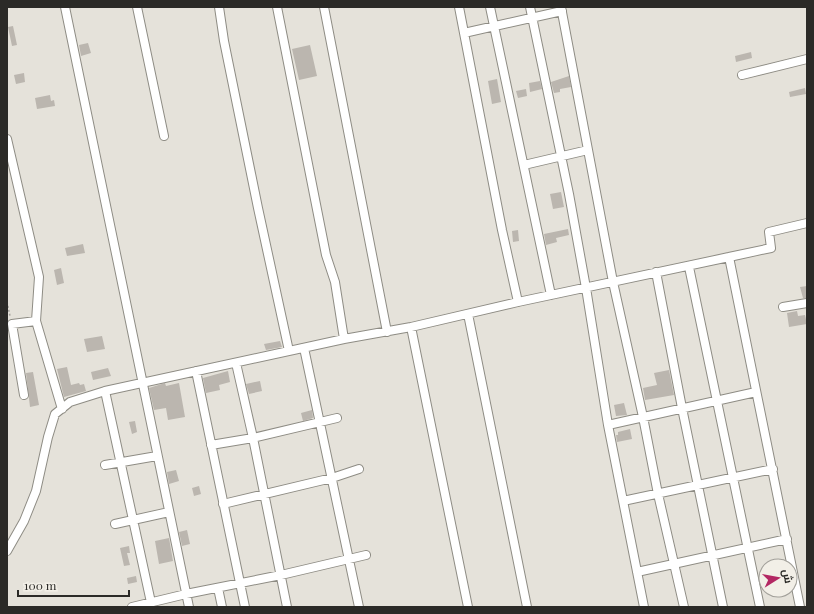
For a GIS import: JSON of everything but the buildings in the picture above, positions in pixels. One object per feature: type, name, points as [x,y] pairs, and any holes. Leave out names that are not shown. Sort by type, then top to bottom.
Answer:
[{"type":"street","points":[[65,7],[189,607]]},
{"type":"street","points":[[136,7],[164,136]]},
{"type":"street","points":[[219,7],[224,41],[289,351]]},
{"type":"street","points":[[277,7],[326,255],[335,282],[344,339]]},
{"type":"street","points":[[324,7],[387,332]]},
{"type":"street","points":[[459,7],[502,230],[518,302]]},
{"type":"street","points":[[490,7],[551,295]]},
{"type":"street","points":[[530,7],[586,288],[608,425],[644,607]]},
{"type":"street","points":[[464,33],[533,18],[562,9],[613,282],[643,417],[658,494],[684,607]]},
{"type":"street","points":[[742,75],[807,59]]},
{"type":"street","points":[[7,139],[39,277],[36,321],[62,408]]},
{"type":"street","points":[[524,164],[588,150]]},
{"type":"street","points":[[7,551],[24,520],[36,491],[55,414],[70,402],[105,391],[196,371],[344,339],[411,327],[518,302],[656,272],[689,267],[771,248],[769,232],[807,223]]},
{"type":"street","points":[[729,257],[800,607]]},
{"type":"street","points":[[689,267],[760,607]]},
{"type":"street","points":[[656,272],[723,607]]},
{"type":"street","points":[[783,307],[807,303]]},
{"type":"street","points":[[468,314],[527,607]]},
{"type":"street","points":[[24,395],[12,324],[36,321]]},
{"type":"street","points":[[411,327],[468,607]]},
{"type":"street","points":[[304,348],[359,607]]},
{"type":"street","points":[[236,363],[253,438],[287,607]]},
{"type":"street","points":[[196,371],[245,607]]},
{"type":"street","points":[[105,391],[152,605]]},
{"type":"street","points":[[608,425],[756,392]]},
{"type":"street","points":[[211,446],[253,438],[337,418]]},
{"type":"street","points":[[106,465],[157,456]]},
{"type":"street","points":[[623,501],[772,468]]},
{"type":"street","points":[[224,504],[359,470]]},
{"type":"street","points":[[115,524],[169,512]]},
{"type":"street","points":[[637,572],[787,539]]},
{"type":"street","points":[[132,607],[152,605],[186,594],[281,575],[366,555]]},
{"type":"street","points":[[218,588],[222,607]]},
{"type":"path","points":[[7,302],[12,324]]}]
